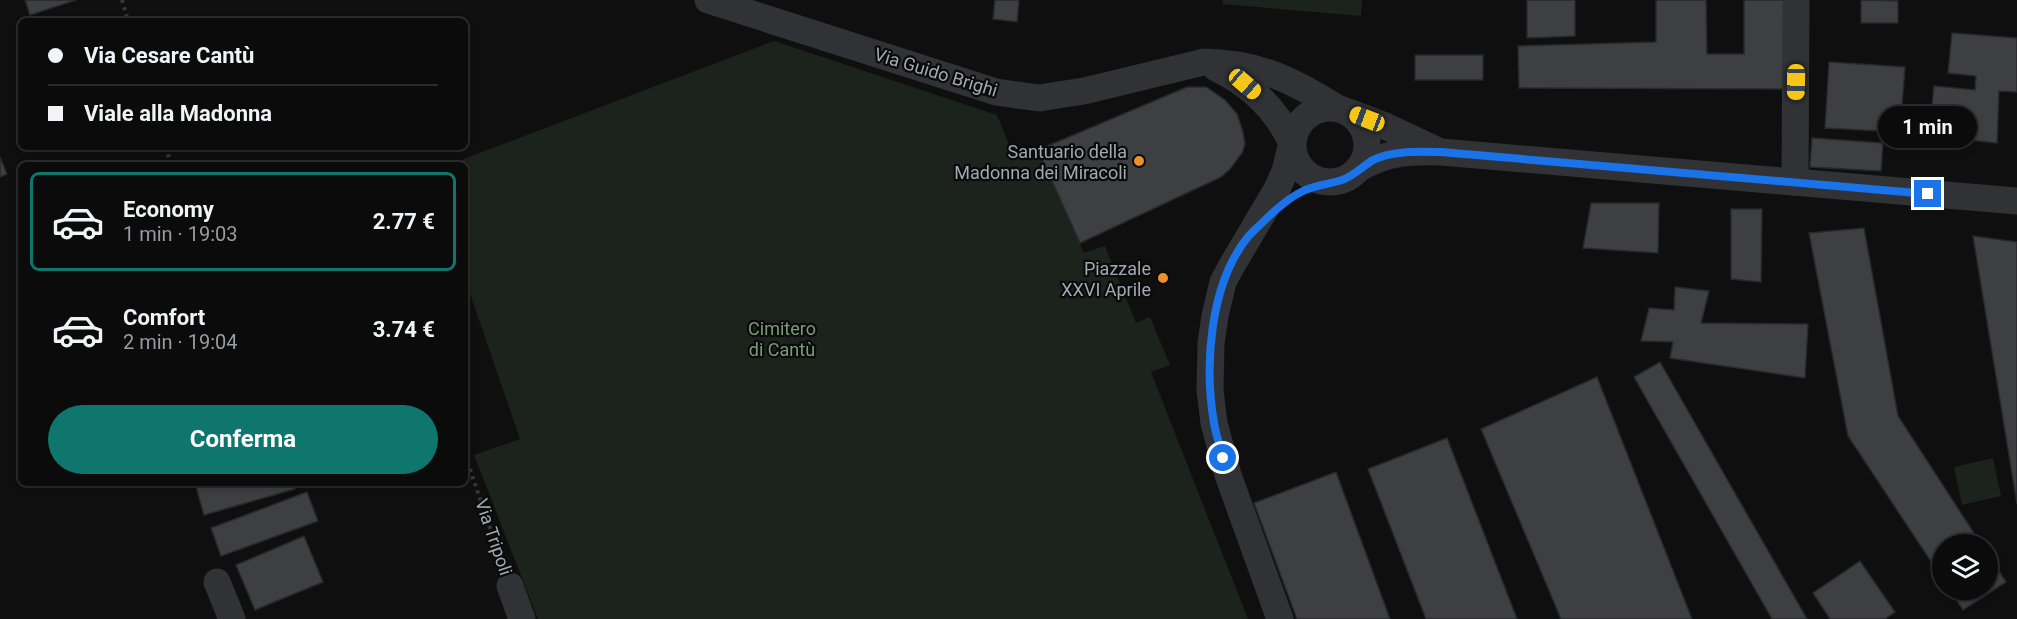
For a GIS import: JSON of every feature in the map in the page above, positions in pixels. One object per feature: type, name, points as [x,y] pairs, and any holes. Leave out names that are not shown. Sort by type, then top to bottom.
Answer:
[{"type":"street","name":"Via Guido Brighi","points":[[708,0],[996,92],[1039,98],[1084,91],[1204,62],[1245,66],[1282,76],[1343,110]]},
{"type":"street","points":[[1795,182],[1796,0]]},
{"type":"street","points":[[1204,62],[1234,76],[1256,94],[1272,109],[1286,129],[1293,143],[1297,162],[1306,173],[1318,180],[1332,182]]},
{"type":"street","points":[[1281,619],[1227,475],[1214,423],[1210,390],[1211,343],[1223,282],[1277,189],[1285,171],[1294,133],[1301,121],[1309,114],[1321,108],[1343,110],[1385,126],[1441,152]]},
{"type":"street","points":[[1343,110],[1358,120],[1365,132],[1367,148],[1364,161],[1359,168]]},
{"type":"street","points":[[1247,238],[1276,209],[1302,191],[1344,179],[1377,158],[1410,152],[1441,152],[2017,201]]},
{"type":"street","points":[[217,582],[232,619]]},
{"type":"street","name":"Via Tripoli","points":[[510,586],[522,619]]},
{"type":"path","points":[[122,0],[128,18]]},
{"type":"path","name":"Via Tripoli","points":[[468,464],[510,586]]},
{"type":"green space","points":[[1223,0],[1362,0],[1361,16],[1222,4]]},
{"type":"green space","name":"Cimitero di Cantù","points":[[774,41],[997,115],[1015,160],[1038,150],[1084,253],[1105,246],[1136,323],[1150,317],[1170,365],[1151,372],[1248,619],[538,619],[474,455],[520,439],[468,288],[468,162],[456,162]]},
{"type":"green space","points":[[1993,458],[2001,496],[1962,505],[1954,467]]},
{"type":"building","points":[[25,0],[76,0],[30,15]]},
{"type":"building","points":[[995,0],[1019,0],[1017,22],[993,19]]},
{"type":"building","points":[[1527,0],[1575,0],[1575,36],[1527,38]]},
{"type":"building","points":[[1656,0],[1706,0],[1707,54],[1744,54],[1744,0],[1784,0],[1784,89],[1519,88],[1518,46],[1656,42]]},
{"type":"building","points":[[1861,0],[1898,1],[1898,23],[1861,23]]},
{"type":"building","points":[[1952,33],[2017,38],[2017,92],[1999,91],[1997,143],[1929,136],[1934,86],[1975,90],[1976,76],[1948,73]]},
{"type":"building","points":[[1415,55],[1483,55],[1483,80],[1415,80]]},
{"type":"building","points":[[1829,62],[1905,67],[1900,132],[1825,128]]},
{"type":"building","name":"Santuario della Madonna dei Miracoli","points":[[1187,87],[1206,87],[1225,100],[1237,114],[1245,144],[1242,153],[1221,177],[1080,243],[1038,150]]},
{"type":"building","points":[[1812,138],[1883,143],[1881,171],[1810,167]]},
{"type":"building","points":[[0,157],[7,174],[0,177]]},
{"type":"building","points":[[1591,203],[1659,203],[1658,253],[1583,248]]},
{"type":"building","points":[[1731,209],[1762,209],[1761,282],[1731,279]]},
{"type":"building","points":[[1864,228],[1898,416],[1975,534],[1932,534],[1932,563],[1848,436],[1809,233]]},
{"type":"building","points":[[1973,236],[2017,242],[2017,504]]},
{"type":"building","points":[[1675,287],[1709,291],[1701,323],[1808,324],[1805,378],[1670,358],[1673,342],[1641,341],[1649,308],[1674,310]]},
{"type":"building","points":[[1660,362],[1807,619],[1772,619],[1634,377]]},
{"type":"building","points":[[1597,377],[1692,619],[1561,619],[1481,429]]},
{"type":"building","points":[[1447,438],[1517,619],[1426,619],[1368,469]]},
{"type":"building","points":[[1336,472],[1390,619],[1297,619],[1254,503]]},
{"type":"building","points":[[196,486],[294,486],[295,489],[204,515]]},
{"type":"building","points":[[307,492],[318,521],[221,556],[211,528]]},
{"type":"building","points":[[304,536],[323,582],[255,610],[236,565]]},
{"type":"building","points":[[1860,561],[1895,612],[1885,619],[1830,619],[1813,593]]},
{"type":"building","points":[[1998,570],[2006,582],[1998,587]]},
{"type":"building","points":[[1956,600],[1978,600],[1963,610]]},
{"type":"place","name":"Santuario della Madonna dei Miracoli","points":[[1139,161]]},
{"type":"place","name":"Piazzale XXVI Aprile","points":[[1163,278]]},
{"type":"route","points":[[1223,458],[1214,423],[1210,390],[1211,343],[1223,282],[1247,238],[1276,209],[1302,191],[1344,179],[1377,158],[1410,152],[1441,152],[1928,194]]}]
